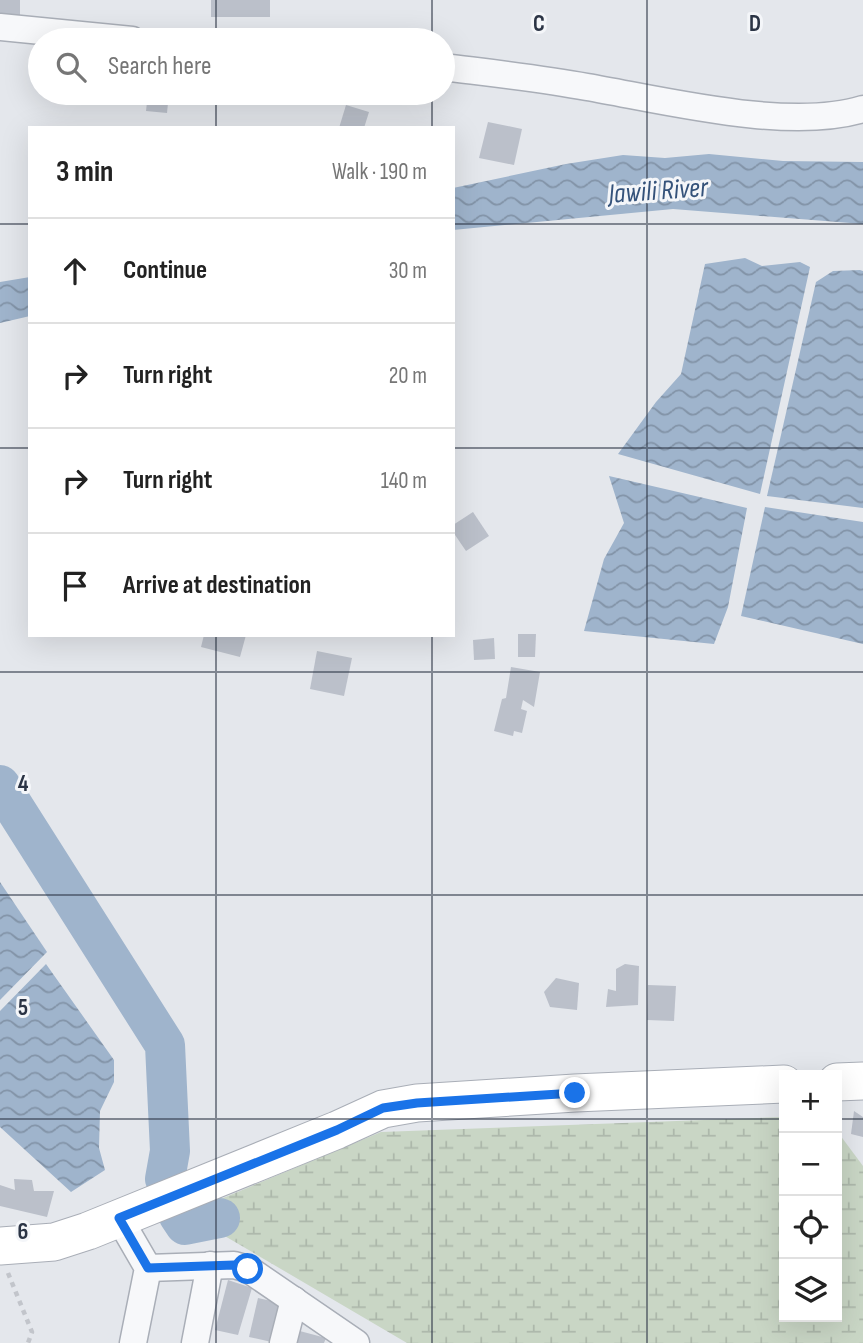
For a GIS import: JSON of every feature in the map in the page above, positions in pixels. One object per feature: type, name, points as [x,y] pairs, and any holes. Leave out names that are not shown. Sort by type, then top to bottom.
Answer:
[{"type":"street","points":[[0,27],[28,30]]},
{"type":"street","points":[[455,69],[536,78],[721,110],[795,117],[853,112],[863,108]]},
{"type":"street","points":[[842,1082],[863,1081]]},
{"type":"street","points":[[2,1255],[54,1242],[119,1218],[337,1130],[383,1108],[417,1103],[575,1093],[779,1084]]},
{"type":"street","points":[[119,1218],[148,1268],[133,1343]]},
{"type":"street","points":[[195,1343],[210,1265]]},
{"type":"street","points":[[148,1268],[234,1265],[248,1269],[356,1343]]},
{"type":"street","points":[[283,1343],[294,1300]]},
{"type":"path","points":[[2,1255],[32,1332],[28,1343]]},
{"type":"green space","points":[[779,1117],[779,1322],[842,1322],[842,1138],[863,1166],[863,1343],[407,1343],[223,1235],[216,1201],[381,1132]]},
{"type":"water","name":"Jawili River","points":[[709,154],[783,161],[863,162],[863,224],[673,209],[455,230],[455,188],[623,155],[665,158]]},
{"type":"water","points":[[745,258],[762,266],[800,262],[810,267],[760,494],[618,454],[656,402],[681,374],[705,264]]},
{"type":"water","points":[[833,271],[863,271],[863,508],[767,496],[816,282]]},
{"type":"water","points":[[28,277],[28,316],[0,323],[0,282]]},
{"type":"water","points":[[609,476],[747,508],[728,607],[714,644],[584,631],[604,559],[624,523]]},
{"type":"water","points":[[765,507],[863,522],[863,644],[741,616]]},
{"type":"water","points":[[0,882],[47,952],[0,1000]]},
{"type":"water","points":[[46,964],[114,1060],[114,1082],[100,1111],[99,1148],[105,1170],[71,1192],[0,1127],[0,1011]]},
{"type":"building","points":[[0,0],[20,0],[20,16],[0,18]]},
{"type":"building","points":[[211,0],[270,0],[270,17],[211,17]]},
{"type":"building","points":[[147,105],[168,105],[167,113],[146,111]]},
{"type":"building","points":[[346,105],[369,112],[365,126],[340,126]]},
{"type":"building","points":[[488,122],[522,129],[514,165],[479,158]]},
{"type":"building","points":[[473,512],[489,536],[466,551],[455,535],[455,524]]},
{"type":"building","points":[[518,634],[536,634],[535,657],[518,657]]},
{"type":"building","points":[[204,637],[245,637],[240,657],[201,647]]},
{"type":"building","points":[[494,638],[495,659],[474,660],[473,640]]},
{"type":"building","points":[[317,651],[352,658],[344,696],[310,689]]},
{"type":"building","points":[[511,667],[540,672],[534,707],[523,700],[521,709],[527,711],[522,733],[514,731],[513,736],[494,731],[502,699],[506,698]]},
{"type":"building","points":[[625,964],[639,966],[638,1005],[606,1007],[608,989],[616,991],[616,969]]},
{"type":"building","points":[[556,978],[579,983],[577,1010],[550,1007],[544,992]]},
{"type":"building","points":[[648,985],[676,986],[674,1021],[647,1020]]},
{"type":"building","points":[[854,1111],[863,1117],[863,1137],[851,1134]]},
{"type":"building","points":[[14,1179],[32,1180],[34,1191],[54,1191],[47,1217],[0,1206],[0,1185],[15,1190]]},
{"type":"building","points":[[228,1280],[252,1288],[238,1335],[215,1330]]},
{"type":"building","points":[[258,1298],[285,1304],[276,1343],[249,1337]]},
{"type":"building","points":[[296,1330],[326,1338],[324,1343],[293,1343]]},
{"type":"waterway","points":[[0,785],[165,1045],[170,1151],[165,1179]]},
{"type":"waterway","points":[[179,1216],[185,1225],[220,1218]]},
{"type":"route","points":[[248,1269],[234,1265],[148,1268],[119,1218],[337,1130],[383,1108],[417,1103],[575,1093]]}]
